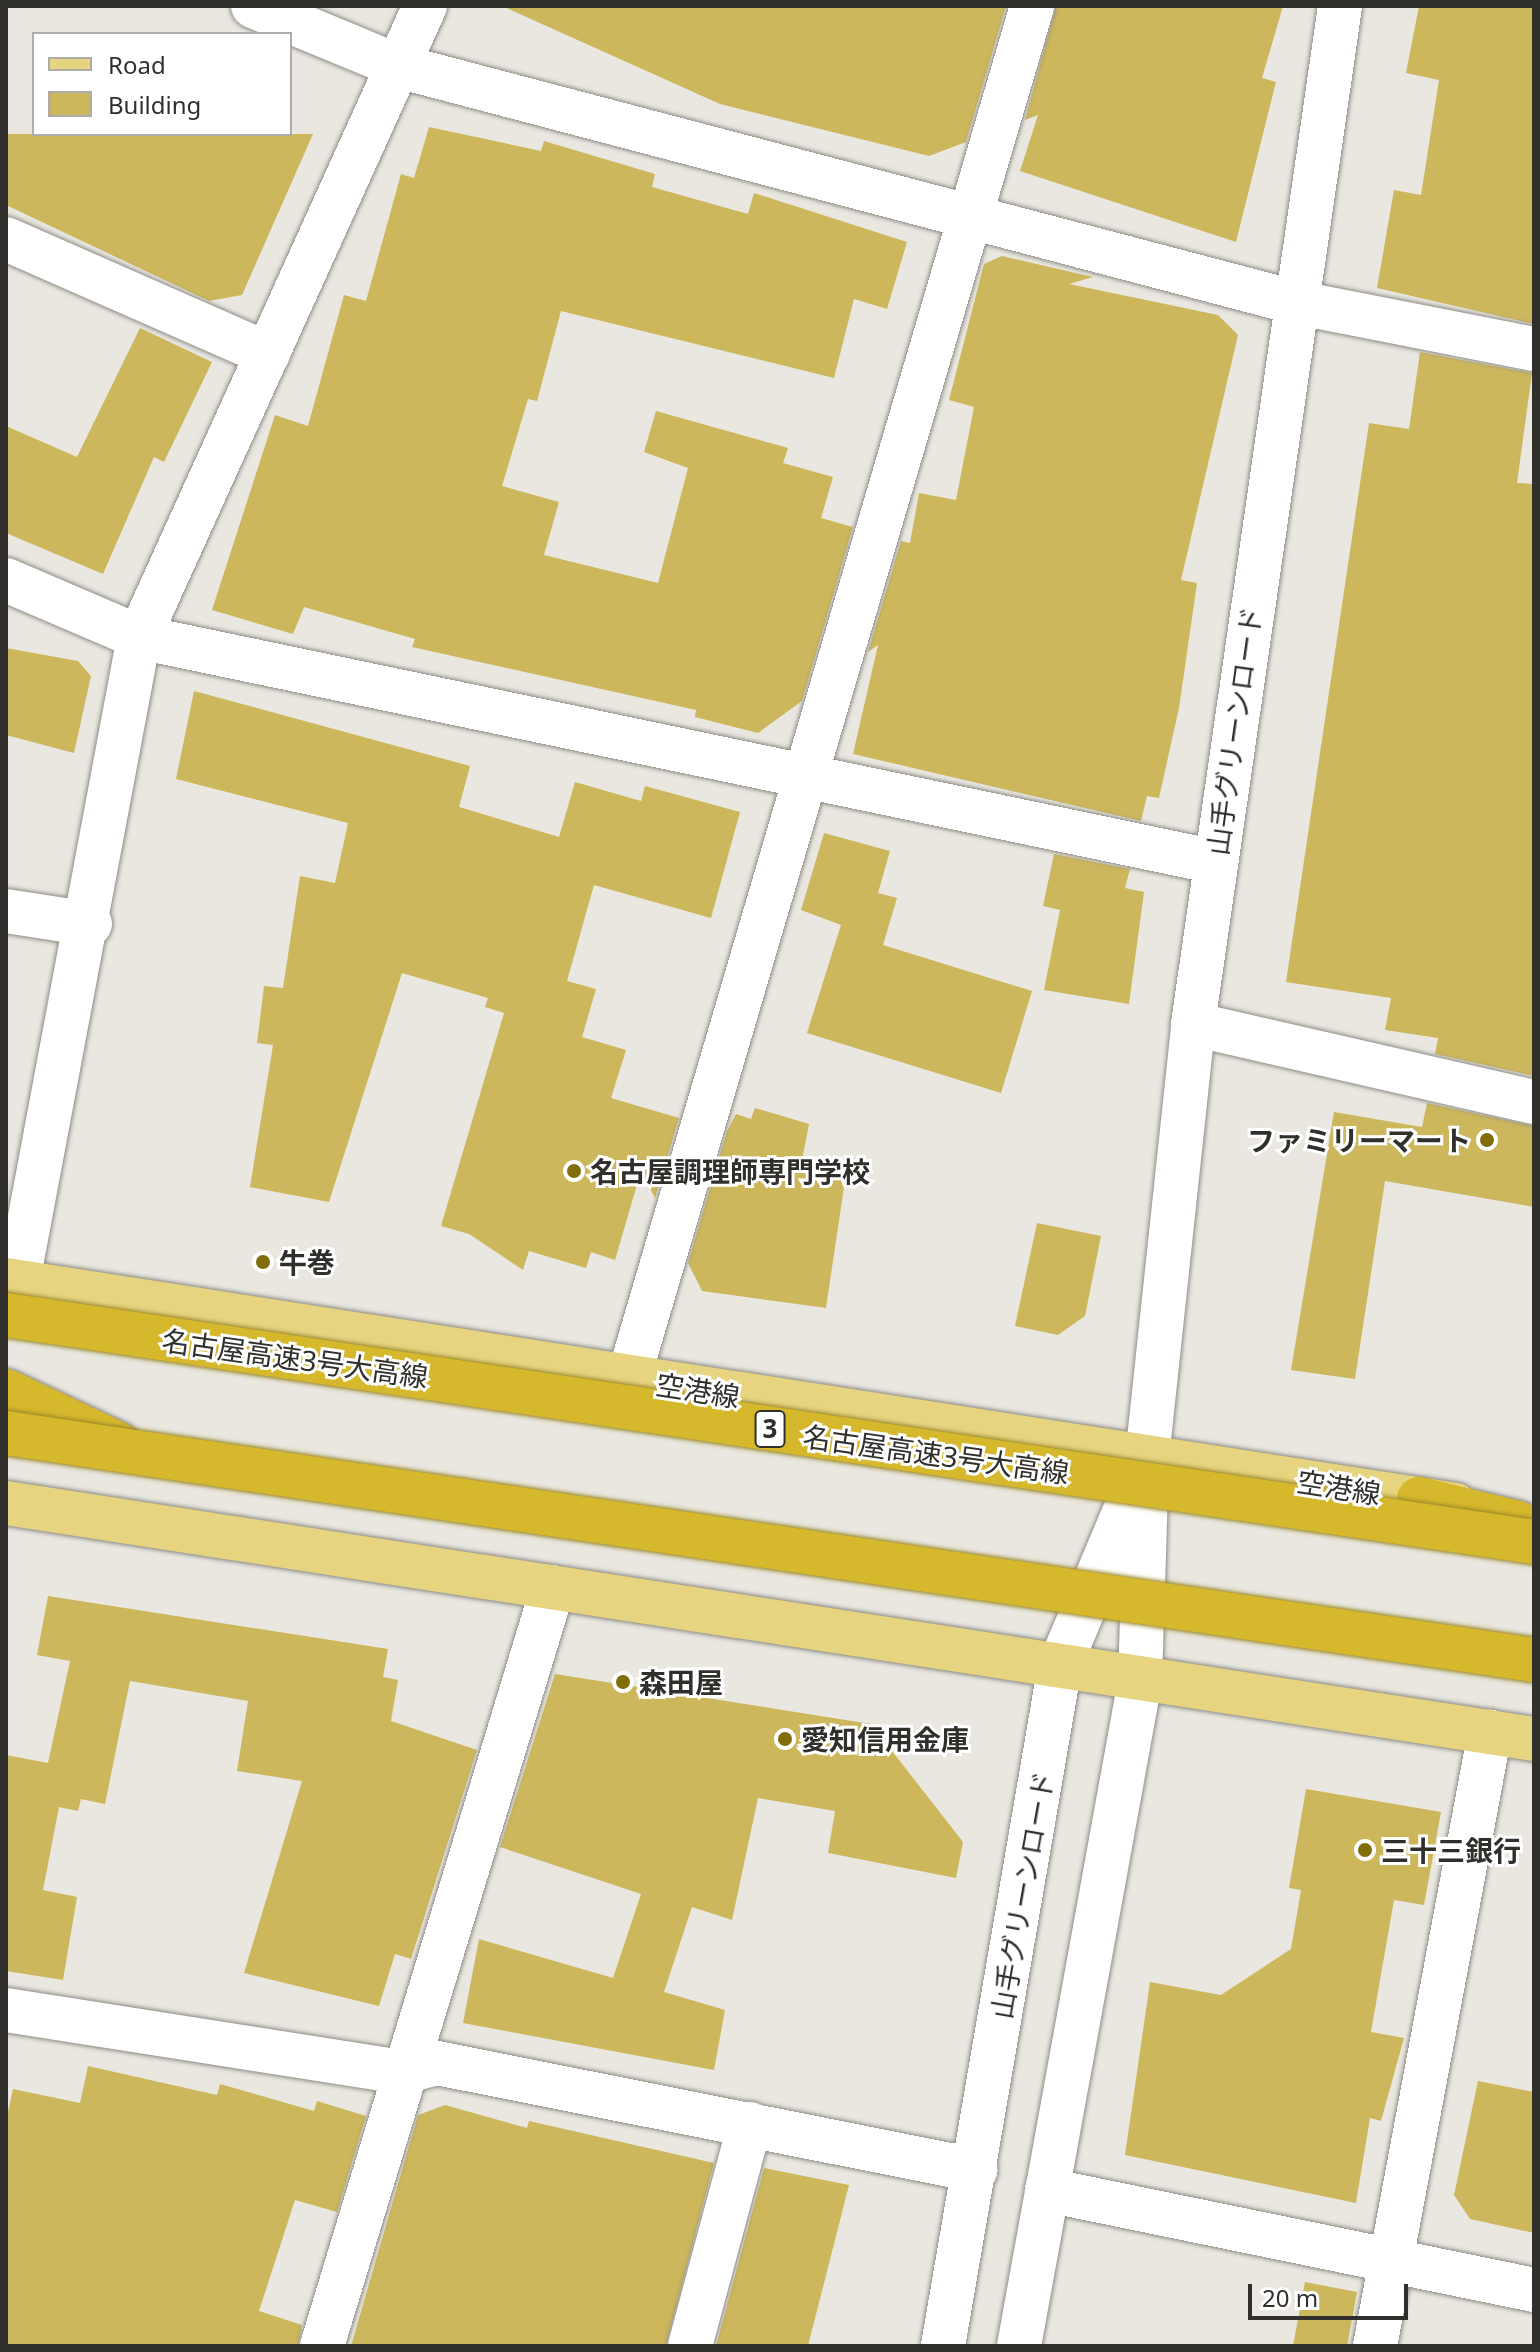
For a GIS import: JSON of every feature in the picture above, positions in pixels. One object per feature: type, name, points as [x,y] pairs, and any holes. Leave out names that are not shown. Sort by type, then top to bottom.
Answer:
[{"type":"highway","name":"名古屋高速3号大高線","points":[[10,1292],[1534,1542]]},
{"type":"highway","points":[[6,1391],[134,1452]]},
{"type":"highway","points":[[6,1433],[1534,1660]]},
{"type":"highway","points":[[1419,1499],[1534,1526]]},
{"type":"main road","name":"空港線","points":[[10,1292],[628,1380],[1534,1517]]},
{"type":"main road","points":[[6,1503],[1060,1665],[1140,1681],[1534,1739]]},
{"type":"street","points":[[253,6],[398,66],[1294,302],[1534,349]]},
{"type":"street","points":[[10,1292],[90,924],[139,637],[425,6]]},
{"type":"street","points":[[628,1380],[806,778],[966,217],[1032,6]]},
{"type":"street","name":"山手グリーンロード","points":[[1019,2346],[1140,1681],[1147,1458],[1193,1024],[1294,302],[1340,6]]},
{"type":"street","points":[[6,239],[268,354]]},
{"type":"street","points":[[6,580],[139,637],[1216,862]]},
{"type":"street","points":[[6,911],[90,924]]},
{"type":"street","points":[[1193,1024],[1534,1102]]},
{"type":"street","name":"山手グリーンロード","points":[[943,2346],[1060,1665],[1147,1458]]},
{"type":"street","points":[[322,2346],[553,1587]]},
{"type":"street","points":[[1375,2346],[1490,1732]]},
{"type":"street","points":[[6,2010],[403,2072],[437,2063],[975,2170]]},
{"type":"street","points":[[690,2346],[750,2124]]},
{"type":"street","points":[[1047,2190],[1534,2290]]},
{"type":"building","points":[[502,6],[1006,6],[966,142],[929,156],[720,104]]},
{"type":"building","points":[[1056,6],[1283,6],[1262,78],[1276,82],[1236,242],[1020,171],[1038,115],[1025,120]]},
{"type":"building","points":[[1419,6],[1534,6],[1534,324],[1377,288],[1394,190],[1421,195],[1439,80],[1406,73]]},
{"type":"building","points":[[429,127],[541,151],[544,141],[655,174],[652,187],[748,214],[754,193],[907,242],[887,309],[854,299],[834,378],[561,311],[537,401],[528,399],[502,486],[559,502],[544,555],[658,583],[688,468],[644,452],[656,411],[788,448],[783,463],[833,477],[821,518],[853,527],[802,701],[758,733],[695,717],[696,710],[412,647],[415,639],[304,607],[293,634],[212,610],[275,415],[308,426],[344,295],[366,301],[401,174],[414,178]]},
{"type":"building","points":[[6,134],[313,134],[242,295],[209,301],[6,205]]},
{"type":"building","points":[[1002,256],[1093,277],[1069,284],[1218,315],[1238,335],[1181,580],[1197,583],[1179,708],[1159,798],[1147,796],[1141,821],[853,754],[878,645],[868,652],[901,541],[910,543],[919,493],[956,500],[974,407],[949,400],[984,264]]},
{"type":"building","points":[[140,328],[212,362],[164,462],[154,457],[103,574],[6,533],[6,426],[77,457]]},
{"type":"building","points":[[1420,352],[1532,373],[1517,483],[1534,484],[1534,1076],[1435,1054],[1438,1038],[1385,1030],[1391,998],[1286,982],[1369,423],[1409,429]]},
{"type":"building","points":[[6,648],[78,661],[91,676],[74,753],[6,735]]},
{"type":"building","points":[[194,691],[470,766],[459,807],[559,837],[575,782],[641,801],[645,786],[740,812],[711,918],[594,885],[567,981],[596,989],[582,1037],[626,1050],[611,1098],[679,1118],[655,1198],[641,1171],[615,1260],[591,1252],[586,1268],[529,1251],[523,1270],[469,1234],[441,1226],[504,1013],[485,1007],[488,998],[402,973],[329,1202],[250,1187],[273,1045],[257,1043],[264,986],[283,988],[300,876],[335,883],[348,823],[176,779]]},
{"type":"building","points":[[824,833],[890,851],[878,893],[897,898],[883,945],[1032,991],[1001,1093],[807,1033],[841,925],[801,910]]},
{"type":"building","points":[[1054,854],[1130,869],[1125,888],[1144,892],[1129,1004],[1044,990],[1060,910],[1043,906]]},
{"type":"building","points":[[1427,1103],[1534,1126],[1534,1207],[1385,1181],[1355,1379],[1291,1370],[1334,1112],[1422,1127]]},
{"type":"building","points":[[755,1108],[809,1124],[802,1160],[847,1167],[826,1308],[702,1291],[688,1263],[727,1131],[736,1114],[751,1119]]},
{"type":"building","points":[[1037,1223],[1101,1236],[1085,1316],[1058,1335],[1015,1326]]},
{"type":"building","points":[[48,1596],[388,1649],[383,1677],[398,1680],[391,1721],[477,1750],[411,1959],[395,1954],[379,2006],[244,1973],[302,1781],[237,1771],[248,1701],[130,1681],[105,1804],[81,1799],[78,1811],[59,1807],[43,1890],[77,1897],[63,1980],[6,1971],[6,1755],[48,1763],[70,1661],[37,1655]]},
{"type":"building","points":[[555,1674],[871,1724],[963,1842],[956,1878],[828,1853],[835,1811],[758,1798],[732,1920],[692,1907],[664,1992],[725,2010],[714,2070],[463,2023],[479,1939],[613,1978],[641,1894],[500,1847]]},
{"type":"building","points":[[1306,1789],[1441,1812],[1424,1905],[1394,1900],[1371,2032],[1404,2038],[1381,2121],[1370,2118],[1356,2203],[1125,2155],[1150,1982],[1221,1995],[1291,1949],[1301,1890],[1289,1888]]},
{"type":"building","points":[[88,2066],[217,2095],[220,2084],[314,2111],[317,2101],[366,2116],[337,2212],[295,2200],[259,2311],[302,2325],[298,2346],[6,2346],[6,2121],[13,2089],[80,2103]]},
{"type":"building","points":[[1478,2081],[1534,2092],[1534,2233],[1470,2219],[1454,2195]]},
{"type":"building","points":[[445,2105],[527,2128],[529,2121],[714,2163],[666,2346],[351,2346],[418,2115]]},
{"type":"building","points":[[764,2168],[849,2185],[808,2346],[716,2346]]},
{"type":"building","points":[[1305,2282],[1357,2292],[1347,2346],[1293,2346]]},
{"type":"place","name":"ファミリーマート","points":[[1487,1140]]},
{"type":"place","name":"名古屋調理師専門学校","points":[[574,1171]]},
{"type":"place","name":"牛巻","points":[[263,1262]]},
{"type":"place","name":"森田屋","points":[[623,1682]]},
{"type":"place","name":"愛知信用金庫","points":[[785,1739]]},
{"type":"place","name":"三十三銀行","points":[[1365,1850]]}]
